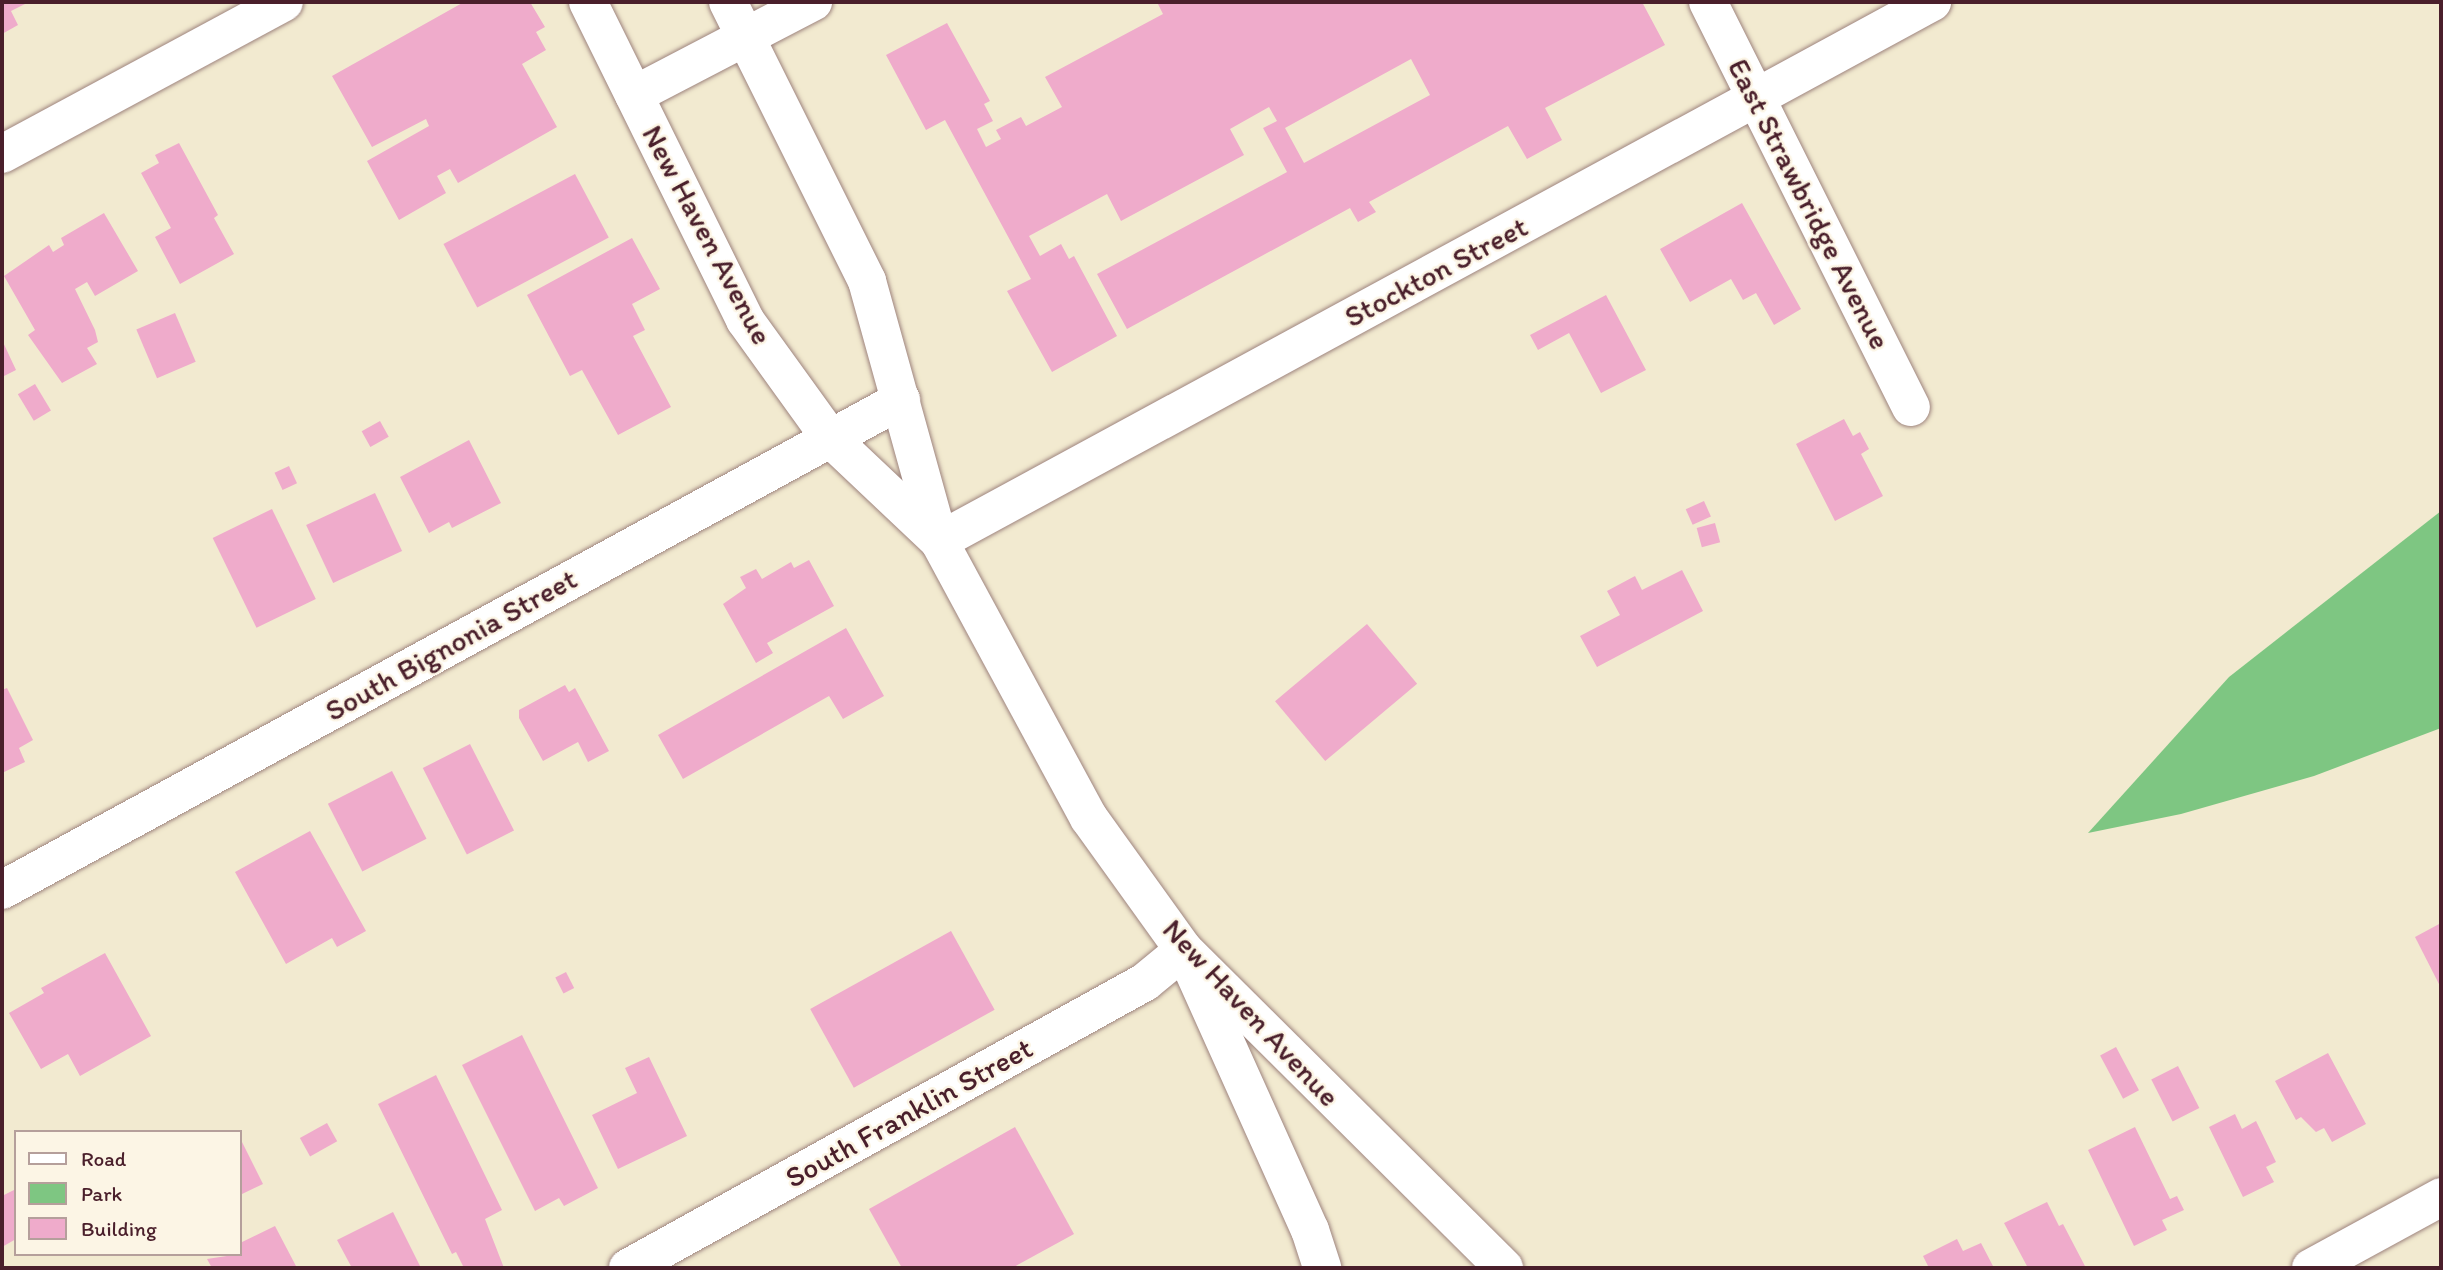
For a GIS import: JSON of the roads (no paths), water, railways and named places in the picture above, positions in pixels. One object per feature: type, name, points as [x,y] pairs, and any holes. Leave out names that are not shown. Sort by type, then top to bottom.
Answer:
[{"type":"street","points":[[2,154],[284,2]]},
{"type":"street","name":"New Haven Avenue","points":[[588,2],[745,320],[830,439],[939,541]]},
{"type":"street","name":"New Haven Avenue","points":[[728,2],[867,281],[939,541],[1089,818],[1184,950],[1504,1268]]},
{"type":"street","points":[[634,95],[813,2]]},
{"type":"street","name":"East Strawbridge Avenue","points":[[1708,2],[1911,407]]},
{"type":"street","name":"Stockton Street","points":[[939,541],[1932,2]]},
{"type":"street","name":"South Bignonia Street","points":[[2,890],[901,400]]},
{"type":"street","points":[[1184,950],[1313,1265]]},
{"type":"street","name":"South Franklin Street","points":[[628,1268],[1145,982],[1184,950]]},
{"type":"street","points":[[2311,1268],[2441,1196]]}]
